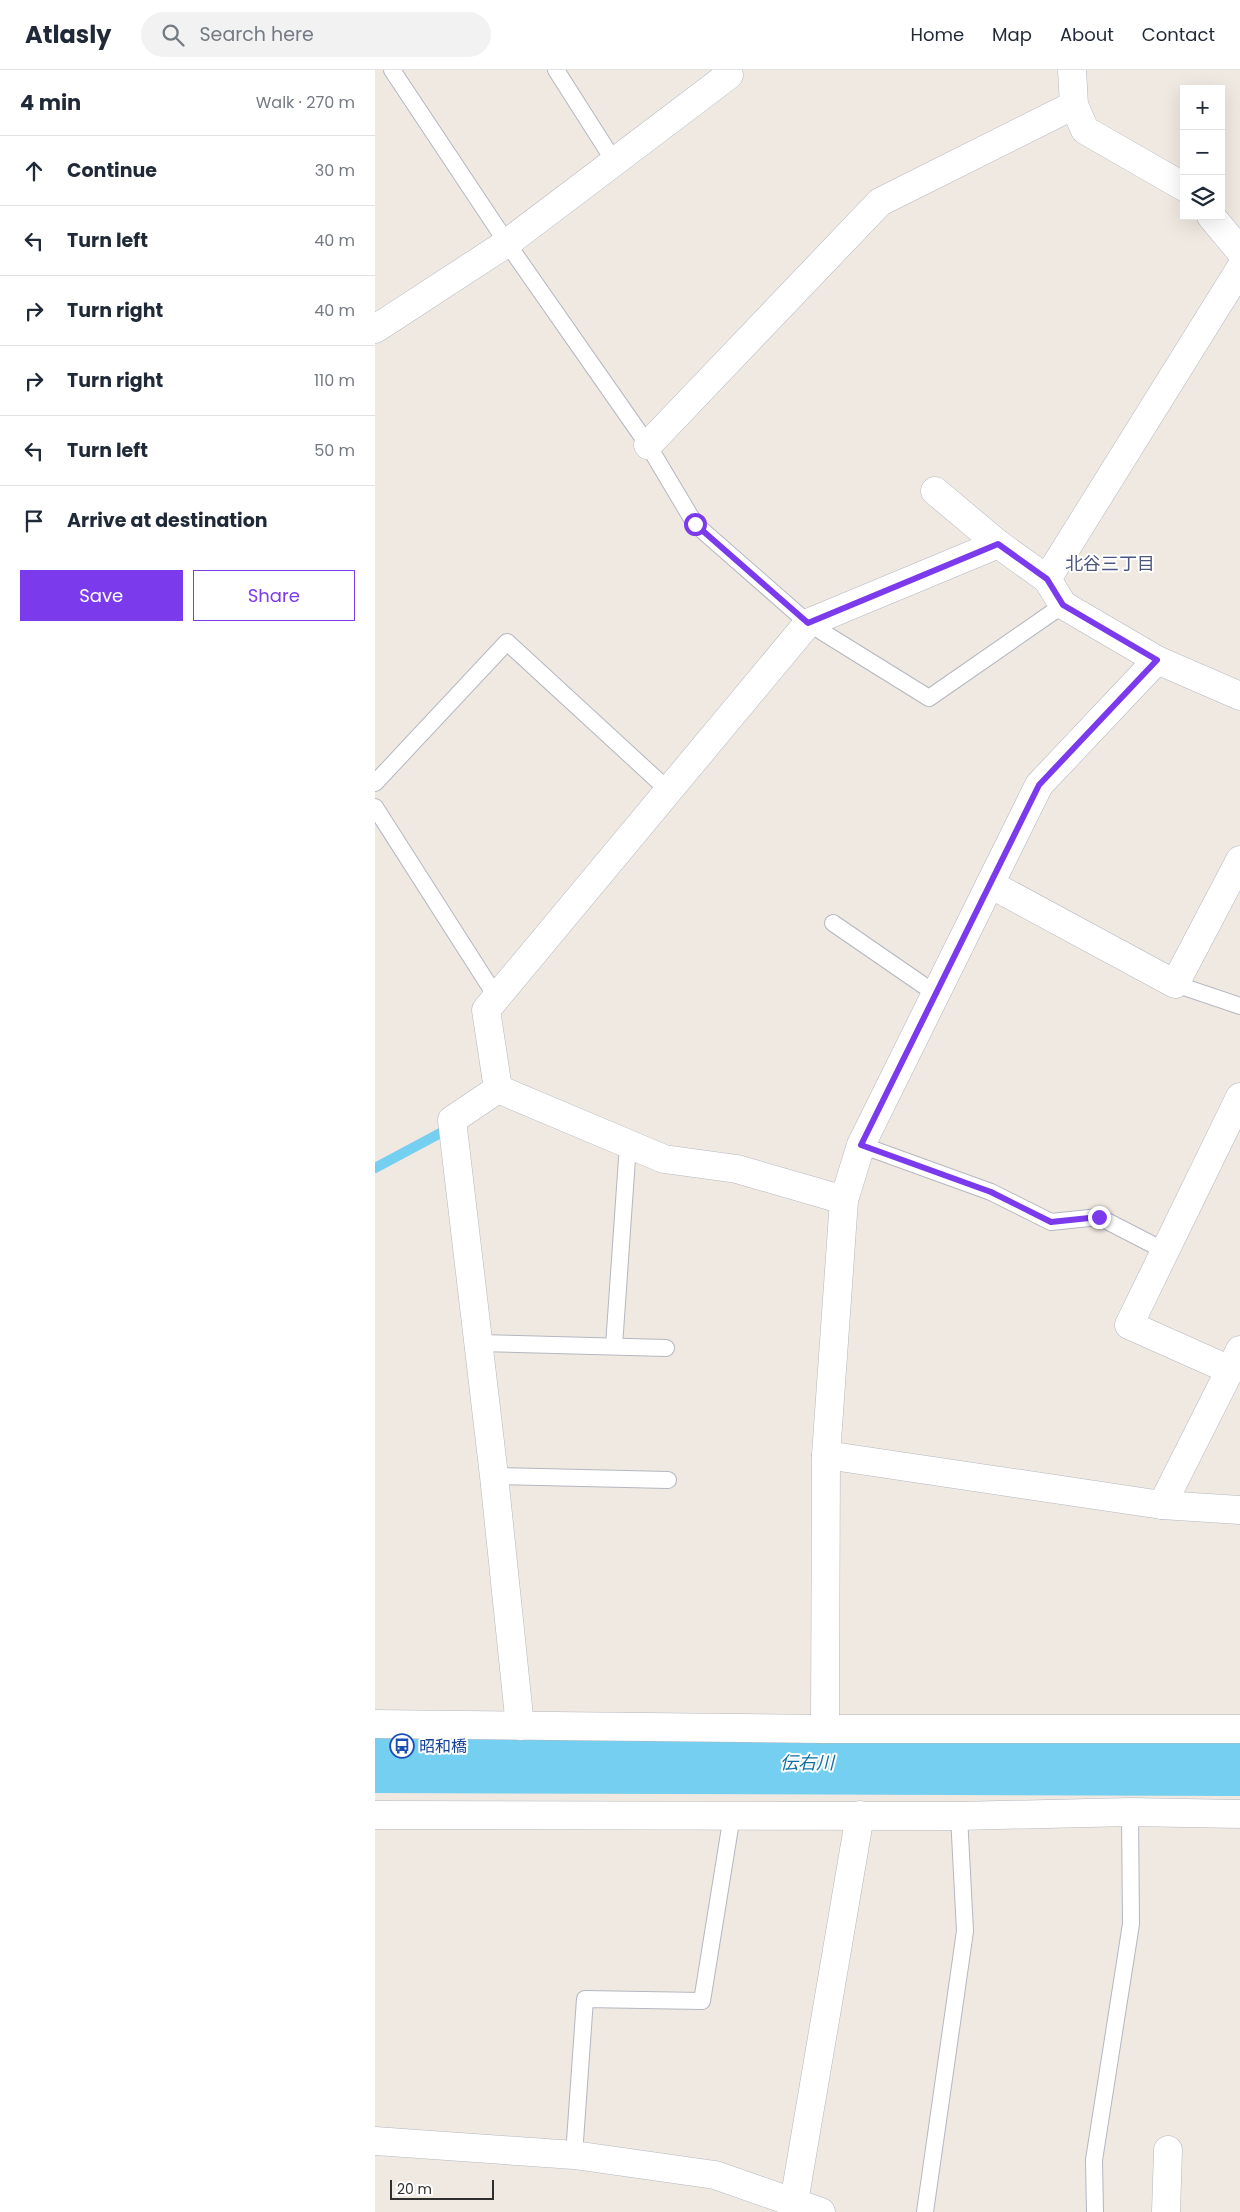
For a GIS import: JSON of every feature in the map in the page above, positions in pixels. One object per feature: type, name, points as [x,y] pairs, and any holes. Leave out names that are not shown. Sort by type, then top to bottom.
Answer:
[{"type":"street","points":[[375,328],[507,243],[729,75],[727,70]]},
{"type":"street","points":[[1072,70],[1074,105],[1085,130],[1180,185]]},
{"type":"street","points":[[648,445],[880,202],[1074,105]]},
{"type":"street","points":[[1214,220],[1240,251]]},
{"type":"street","points":[[1047,579],[1240,269]]},
{"type":"street","points":[[935,491],[998,544],[1047,579],[1063,605],[1157,660],[1240,696]]},
{"type":"street","points":[[498,1089],[486,1010],[667,790],[808,623],[998,544]]},
{"type":"street","points":[[825,1729],[826,1455],[844,1200],[861,1145],[1039,785],[1157,660]]},
{"type":"street","points":[[990,884],[1175,984],[1240,860]]},
{"type":"street","points":[[498,1089],[664,1159],[737,1169],[844,1200]]},
{"type":"street","points":[[498,1089],[452,1120],[494,1476],[520,1726]]},
{"type":"street","points":[[1161,1505],[1235,1360],[1129,1325],[1240,1097]]},
{"type":"street","points":[[826,1455],[1161,1505],[1240,1510]]},
{"type":"street","points":[[375,1724],[825,1729],[1240,1729]]},
{"type":"street","points":[[375,1815],[860,1814],[959,1816],[1130,1812],[1240,1814]]},
{"type":"street","points":[[794,2202],[860,1814]]},
{"type":"street","points":[[375,2141],[574,2156],[715,2175],[821,2212]]},
{"type":"street","points":[[1166,2212],[1168,2150]]},
{"type":"lane","points":[[392,70],[507,243],[648,445],[695,524],[808,623],[929,698],[1063,605]]},
{"type":"lane","points":[[556,70],[614,161]]},
{"type":"lane","points":[[375,783],[507,642],[667,790]]},
{"type":"lane","points":[[375,807],[497,998]]},
{"type":"lane","points":[[833,924],[936,994]]},
{"type":"lane","points":[[1175,984],[1240,1006]]},
{"type":"lane","points":[[614,1346],[628,1144]]},
{"type":"lane","points":[[861,1145],[991,1192],[1051,1222],[1099,1217],[1165,1252]]},
{"type":"lane","points":[[479,1343],[666,1348]]},
{"type":"lane","points":[[494,1476],[668,1480]]},
{"type":"lane","points":[[1095,2212],[1094,2160],[1131,1924],[1130,1812]]},
{"type":"lane","points":[[574,2156],[585,1999],[702,2000],[732,1815]]},
{"type":"lane","points":[[925,2212],[965,1931],[959,1816]]},
{"type":"waterway","points":[[375,1168],[448,1129]]},
{"type":"waterway","name":"伝右川","points":[[375,1762],[1240,1765]]},
{"type":"place","name":"昭和橋","points":[[402,1746]]},
{"type":"district","name":"北谷三丁目","points":[[1110,564]]},
{"type":"route","points":[[695,524],[808,623],[998,544],[1047,579],[1063,605],[1157,660],[1039,785],[861,1145],[991,1192],[1051,1222],[1099,1217]]}]
